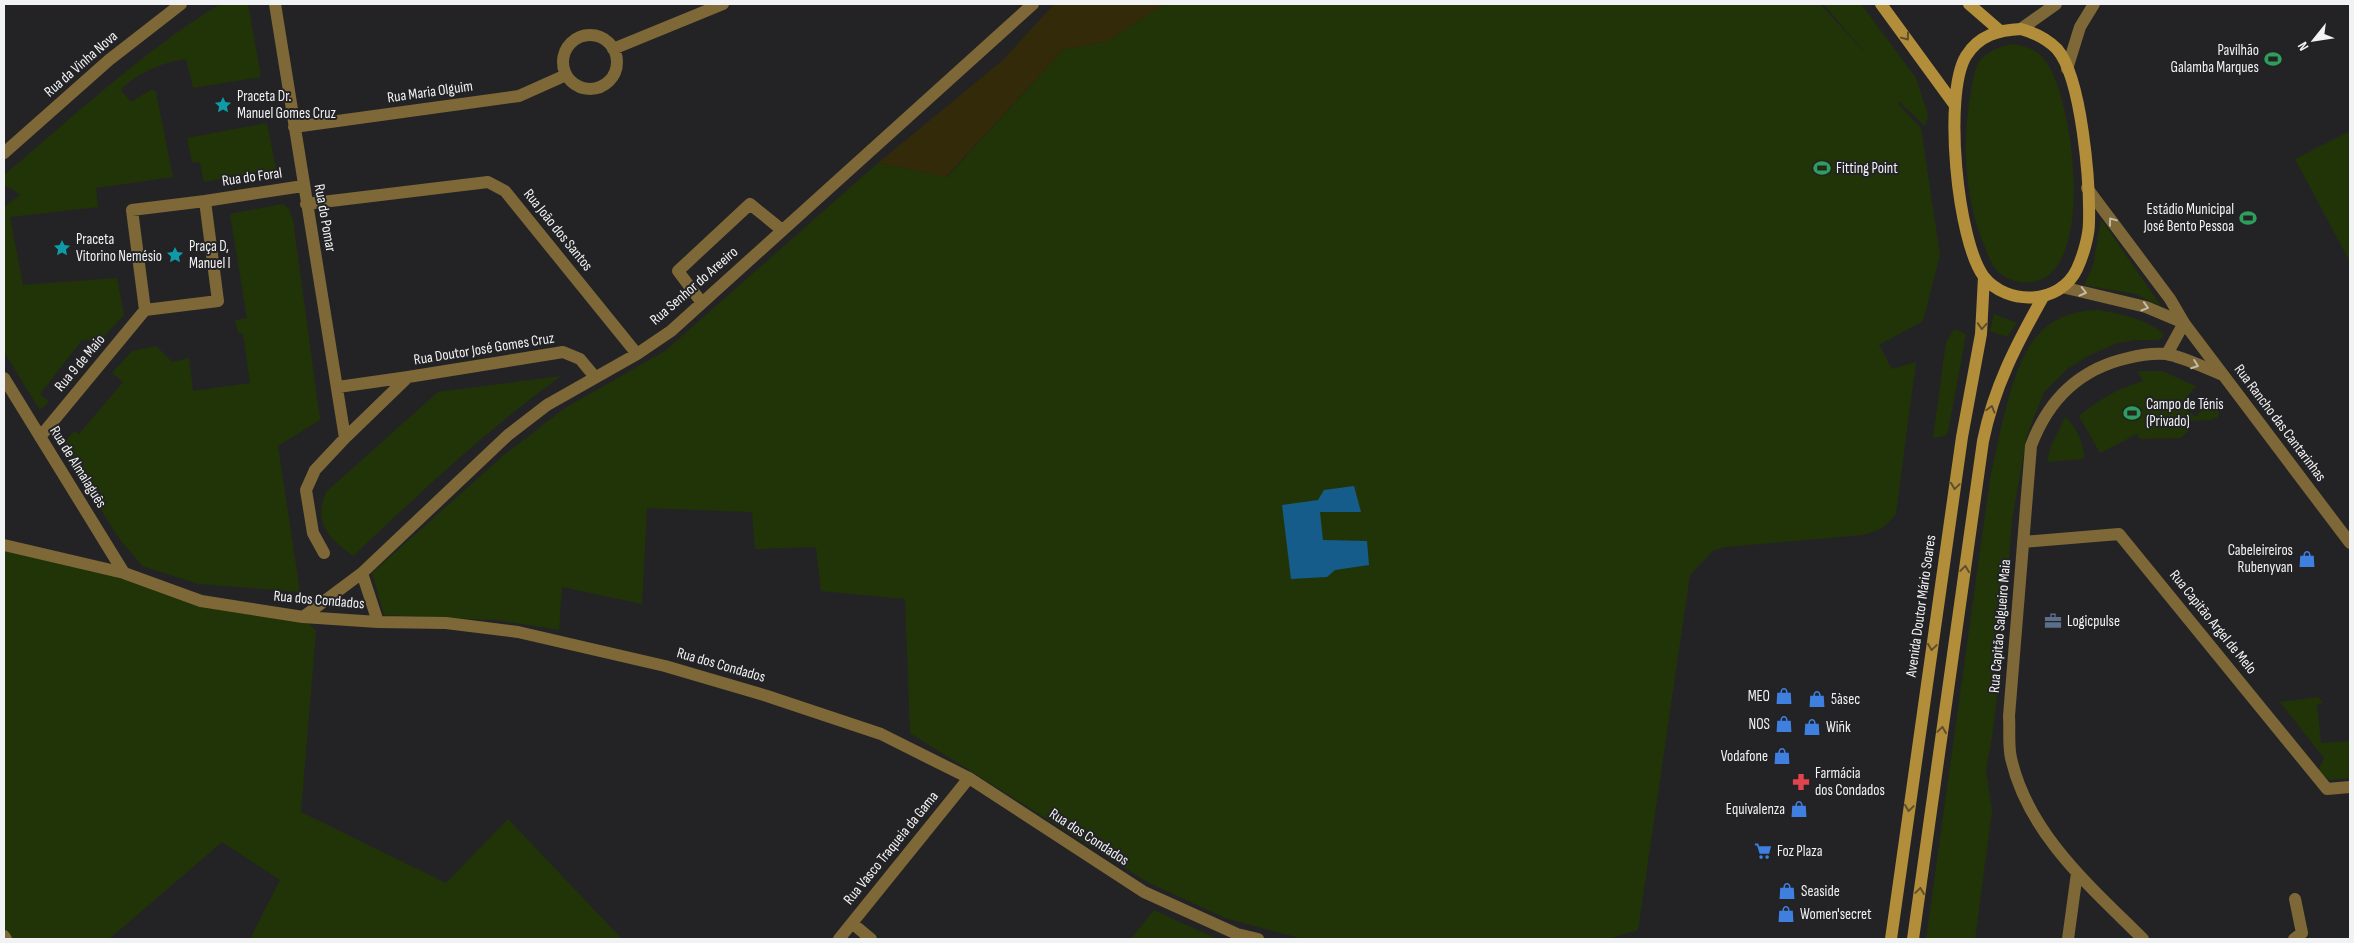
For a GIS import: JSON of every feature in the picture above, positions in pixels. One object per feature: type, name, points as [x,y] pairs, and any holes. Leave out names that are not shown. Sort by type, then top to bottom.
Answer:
[{"type":"main road","points":[[1881,4],[1954,104]]},
{"type":"main road","points":[[1969,4],[1999,30]]},
{"type":"main road","points":[[2021,29],[2047,40],[2058,50],[2077,96],[2086,160],[2089,223],[2076,271],[2062,287],[2042,297],[2021,298],[2000,291],[1984,277],[1975,258],[1966,228],[1956,170],[1954,104],[1959,77],[1966,56],[1980,40],[1999,30],[2021,29]]},
{"type":"main road","name":"Avenida Doutor Mário Soares","points":[[1891,939],[1962,437],[1981,334],[1984,277]]},
{"type":"main road","points":[[1913,939],[1983,441],[2000,379],[2014,346],[2042,297]]},
{"type":"street","name":"Rua da Vinha Nova","points":[[4,153],[110,60],[181,4]]},
{"type":"street","name":"Rua do Pomar","points":[[275,4],[345,438]]},
{"type":"street","points":[[613,49],[723,4]]},
{"type":"street","name":"Rua Senhor do Areeiro","points":[[303,617],[362,573],[508,435],[547,405],[637,354],[671,331],[1033,4]]},
{"type":"street","points":[[2021,29],[2056,4]]},
{"type":"street","points":[[2067,70],[2080,27],[2094,4]]},
{"type":"street","points":[[587,35],[597,36],[606,41],[613,49],[616,59],[615,70],[610,79],[602,86],[592,89],[582,88],[572,83],[566,75],[563,65],[564,54],[568,45],[577,38],[587,35]]},
{"type":"street","name":"Rua Maria Olguim","points":[[294,127],[519,96],[566,75]]},
{"type":"street","name":"Rua João dos Santos","points":[[306,204],[488,182],[506,191],[637,354]]},
{"type":"street","name":"Rua do Foral","points":[[145,310],[132,210],[303,186]]},
{"type":"street","name":"Rua Rancho das Cantarinhas","points":[[2087,188],[2170,299],[2184,323],[2350,543]]},
{"type":"street","points":[[145,310],[218,301],[205,200]]},
{"type":"street","points":[[702,303],[678,271],[710,239],[750,204],[782,230]]},
{"type":"street","points":[[2062,287],[2146,307],[2184,323],[2167,354]]},
{"type":"street","name":"Rua 9 de Maio","points":[[40,437],[145,310]]},
{"type":"street","name":"Rua Doutor José Gomes Cruz","points":[[324,553],[312,533],[306,490],[315,470],[408,377],[563,352],[580,359],[595,377]]},
{"type":"street","name":"Rua Capitão Salgueiro Maia","points":[[2143,939],[2077,873],[2044,832],[2023,793],[2011,757],[2009,716],[2031,446],[2039,425],[2057,400],[2072,384],[2094,369],[2146,354],[2167,354],[2223,375]]},
{"type":"street","points":[[338,387],[408,377]]},
{"type":"street","name":"Rua de Almalaguês","points":[[4,378],[124,573]]},
{"type":"street","name":"Rua Capitão Argel de Melo","points":[[2023,542],[2119,534],[2327,789],[2350,787]]},
{"type":"street","name":"Rua dos Condados","points":[[4,545],[124,573],[201,601],[303,617],[378,622],[446,623],[518,632],[665,666],[767,696],[881,734],[969,778],[1144,892],[1237,934],[1258,939]]},
{"type":"street","points":[[362,573],[378,622]]},
{"type":"street","name":"Rua Vasco Traqueia da Gama","points":[[839,939],[969,778]]},
{"type":"street","points":[[2068,939],[2077,873]]},
{"type":"street","points":[[2294,939],[2302,933],[2295,900]]},
{"type":"street","points":[[852,923],[871,939]]},
{"type":"green space","points":[[220,4],[248,4],[261,77],[193,88],[186,59],[151,69],[134,78],[121,90],[131,102],[152,89],[156,92],[173,177],[96,188],[98,207],[10,217],[23,285],[117,278],[124,315],[101,340],[82,340],[40,394],[49,402],[40,410],[4,352],[4,207],[20,195],[11,188],[4,186],[4,175],[136,64]]},
{"type":"green space","points":[[1165,4],[1820,4],[1872,60],[1823,4],[1861,4],[1916,78],[1928,115],[1925,126],[1899,102],[1898,104],[1921,128],[1940,255],[1923,321],[1879,345],[1892,369],[1916,362],[1896,513],[1882,528],[1862,535],[1726,547],[1714,550],[1690,575],[1638,930],[1608,939],[1303,939],[1225,918],[1149,883],[910,733],[905,599],[821,591],[816,547],[755,549],[752,512],[647,508],[642,604],[562,587],[559,630],[497,620],[384,615],[372,573],[504,455],[565,408],[665,351],[878,163],[947,177],[1064,49],[1106,42]]},
{"type":"green space","points":[[2011,44],[2033,50],[2044,59],[2055,79],[2064,108],[2071,143],[2074,181],[2072,217],[2066,249],[2052,272],[2032,282],[2007,278],[1998,272],[1991,262],[1971,204],[1966,167],[1966,129],[1975,70],[1981,59],[1999,48]]},
{"type":"green space","points":[[267,123],[276,169],[204,182],[200,163],[192,162],[187,138]]},
{"type":"green space","points":[[2350,131],[2350,262],[2295,159]]},
{"type":"green space","points":[[283,204],[289,209],[293,220],[320,420],[278,446],[300,592],[199,584],[142,566],[119,538],[61,447],[74,431],[79,434],[123,382],[112,373],[132,351],[156,346],[172,362],[189,358],[193,391],[250,383],[243,333],[238,333],[235,320],[247,318],[230,214]]},
{"type":"green space","points":[[2101,219],[2161,306],[2135,294],[2084,285],[2093,266]]},
{"type":"green space","points":[[2098,310],[2140,320],[2164,334],[2158,340],[2135,340],[2117,343],[2090,355],[2067,369],[2044,392],[2027,435],[2012,520],[2001,665],[1986,770],[1992,811],[1975,939],[1926,939],[1990,479],[2007,404],[2022,360],[2039,334],[2050,324],[2063,317],[2079,312]]},
{"type":"green space","points":[[1994,314],[2017,323],[2007,337],[1990,331]]},
{"type":"green space","points":[[1954,329],[1966,334],[1948,432],[1945,436],[1933,438],[1946,342]]},
{"type":"green space","name":"Campo de Ténis (Privado)","points":[[2162,371],[2196,386],[2180,405],[2196,417],[2210,397],[2219,412],[2218,417],[2210,420],[2187,421],[2188,431],[2181,438],[2140,439],[2137,434],[2100,453],[2079,416],[2109,395],[2143,381],[2138,372]]},
{"type":"green space","points":[[561,376],[480,440],[353,556],[336,542],[325,529],[321,513],[326,492],[438,392]]},
{"type":"green space","points":[[2065,417],[2079,436],[2084,459],[2047,462],[2051,446]]},
{"type":"green space","points":[[4,545],[201,601],[303,617],[316,631],[301,812],[446,883],[508,819],[622,939],[250,939],[280,880],[222,842],[109,939],[6,939],[4,936]]},
{"type":"green space","points":[[2318,697],[2323,703],[2317,704],[2321,743],[2350,741],[2350,778],[2329,780],[2318,771],[2324,758],[2280,702]]},
{"type":"green space","points":[[1154,910],[1217,939],[1131,939]]},
{"type":"sand","points":[[1054,4],[1165,4],[1106,42],[1064,49],[946,177],[878,163],[1003,60]]},
{"type":"water","points":[[1354,486],[1361,512],[1320,512],[1323,540],[1367,541],[1369,565],[1335,570],[1327,577],[1291,579],[1282,505],[1318,500],[1324,490]]},
{"type":"place","name":"Pavilhão Galamba Marques","points":[[2273,59]]},
{"type":"place","name":"Praceta Dr. Manuel Gomes Cruz","points":[[223,105]]},
{"type":"place","name":"Fitting Point","points":[[1822,168]]},
{"type":"place","name":"Estádio Municipal José Bento Pessoa","points":[[2248,218]]},
{"type":"place","name":"Praceta Vitorino Nemésio","points":[[62,248]]},
{"type":"place","name":"Praça D, Manuel I","points":[[175,255]]},
{"type":"place","name":"Campo de Ténis (Privado)","points":[[2132,413]]},
{"type":"place","name":"Cabeleireiros Rubenyvan","points":[[2307,559]]},
{"type":"place","name":"Logicpulse","points":[[2053,621]]},
{"type":"place","name":"MEO","points":[[1784,696]]},
{"type":"place","name":"5àsec","points":[[1817,699]]},
{"type":"place","name":"NOS","points":[[1784,724]]},
{"type":"place","name":"Wiñk","points":[[1812,727]]},
{"type":"place","name":"Vodafone","points":[[1782,756]]},
{"type":"place","name":"Farmácia dos Condados","points":[[1801,782]]},
{"type":"place","name":"Equivalenza","points":[[1799,809]]},
{"type":"place","name":"Foz Plaza","points":[[1763,851]]},
{"type":"place","name":"Seaside","points":[[1787,891]]},
{"type":"place","name":"Women'secret","points":[[1786,914]]}]
